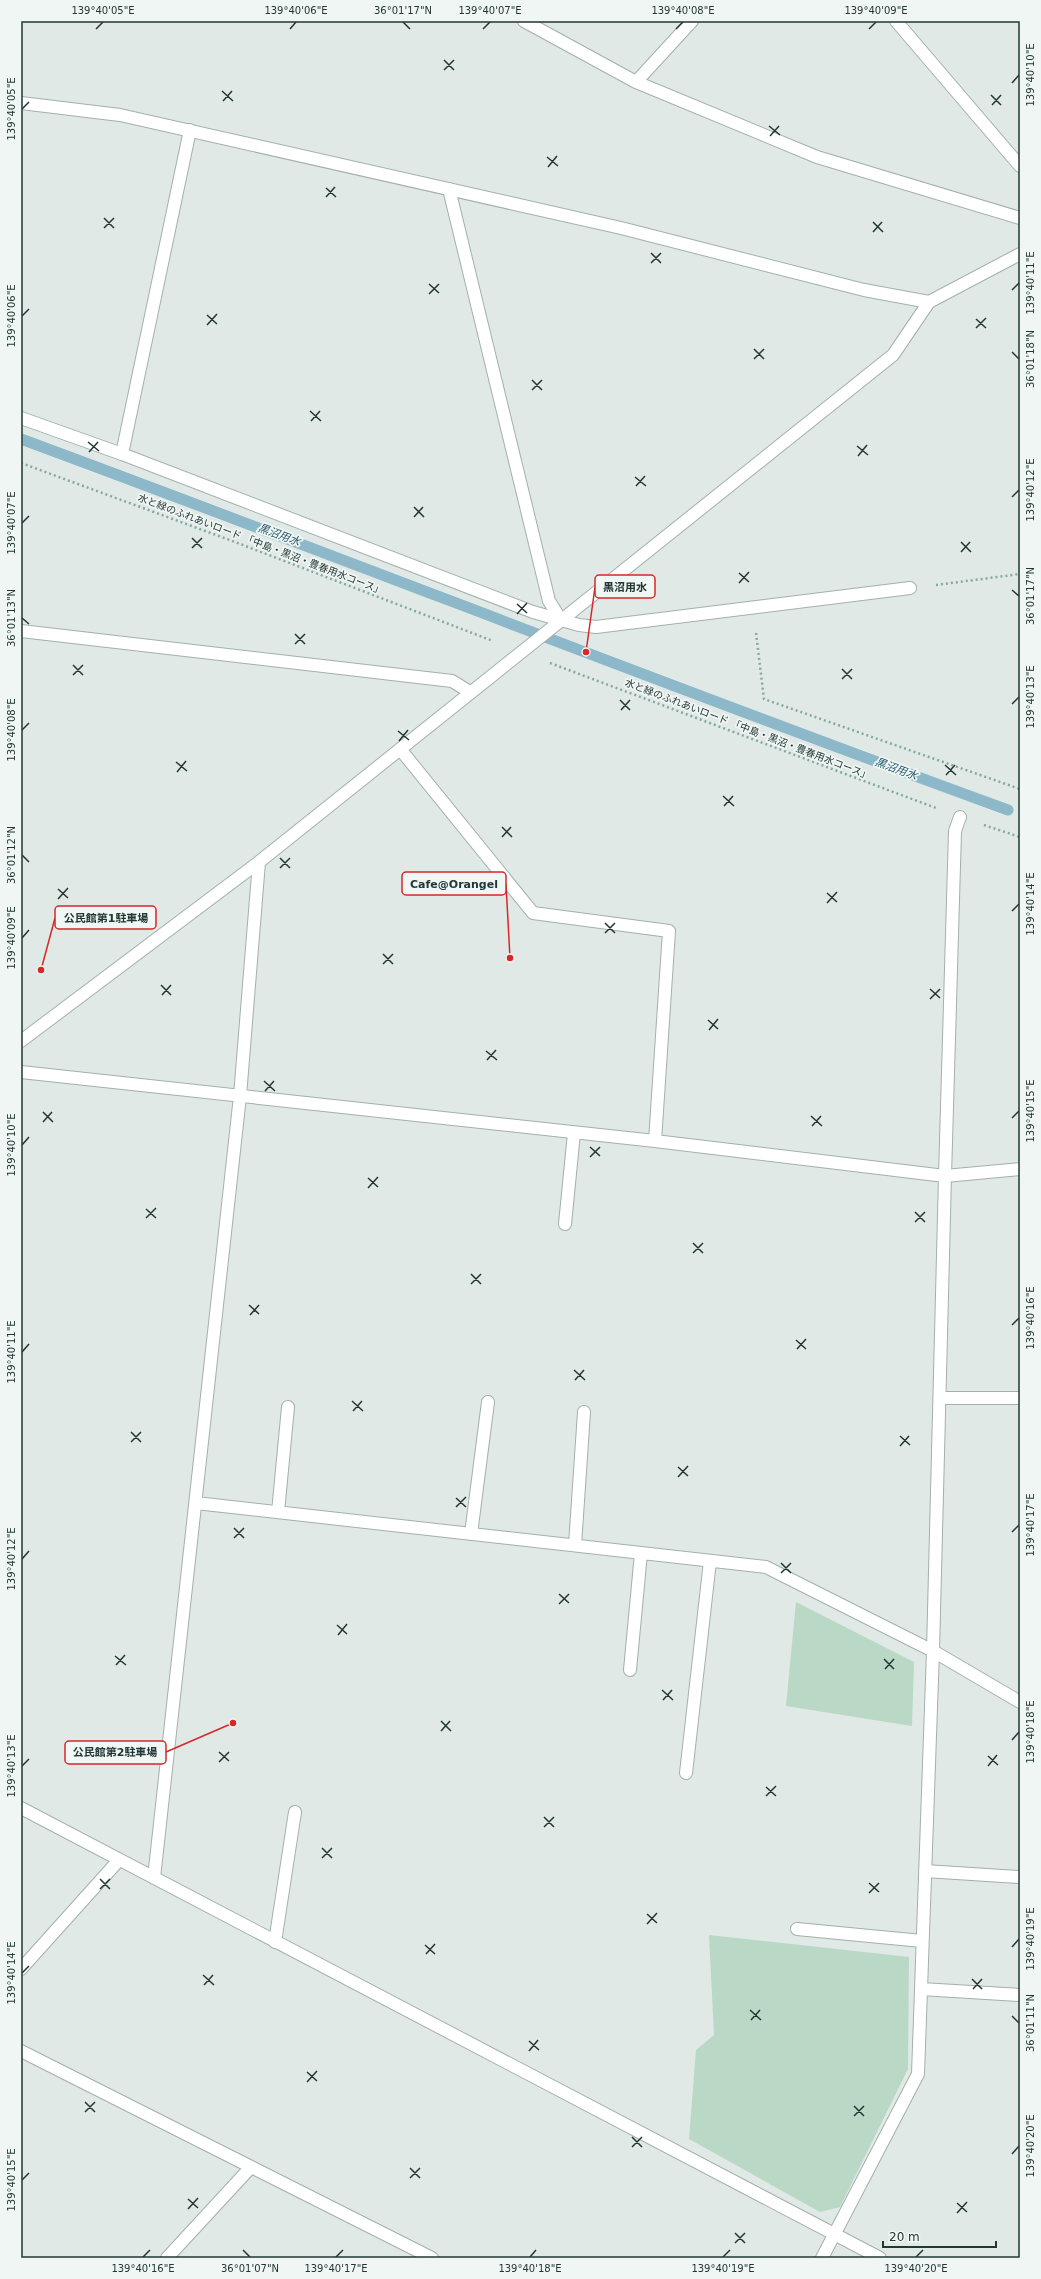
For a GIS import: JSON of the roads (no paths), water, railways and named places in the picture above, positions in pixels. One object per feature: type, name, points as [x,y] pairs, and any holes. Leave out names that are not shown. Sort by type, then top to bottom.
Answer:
[{"type":"street","points":[[524,21],[636,82],[817,157],[1020,218]]},
{"type":"street","points":[[636,82],[692,21]]},
{"type":"street","points":[[896,21],[1020,166]]},
{"type":"street","points":[[21,103],[120,115],[190,130],[621,228],[864,290],[929,302]]},
{"type":"street","points":[[122,454],[190,130]]},
{"type":"street","points":[[450,189],[550,601],[561,620]]},
{"type":"street","points":[[21,1041],[259,862],[893,355],[929,302],[1020,254]]},
{"type":"street","points":[[21,418],[122,454],[532,612],[579,625],[596,627],[910,588]]},
{"type":"street","points":[[21,631],[452,681],[470,692]]},
{"type":"street","points":[[400,749],[533,913],[669,931],[655,1141]]},
{"type":"street","points":[[822,2258],[918,2074],[933,1651],[945,1176],[956,831],[960,816]]},
{"type":"street","points":[[154,1878],[240,1096],[259,862]]},
{"type":"street","points":[[21,1072],[655,1141],[945,1176],[1020,1170]]},
{"type":"street","points":[[566,1224],[574,1133]]},
{"type":"street","points":[[940,1398],[1020,1398]]},
{"type":"street","points":[[472,1534],[488,1402]]},
{"type":"street","points":[[278,1512],[288,1407]]},
{"type":"street","points":[[575,1545],[584,1412]]},
{"type":"street","points":[[196,1503],[766,1567],[933,1651],[1020,1702]]},
{"type":"street","points":[[630,1670],[641,1553]]},
{"type":"street","points":[[686,1773],[710,1561]]},
{"type":"street","points":[[21,1808],[880,2258]]},
{"type":"street","points":[[275,1942],[295,1812]]},
{"type":"street","points":[[21,1969],[119,1860]]},
{"type":"street","points":[[925,1871],[1019,1877]]},
{"type":"street","points":[[797,1929],[922,1941]]},
{"type":"street","points":[[921,1989],[1020,1995]]},
{"type":"street","points":[[21,2051],[432,2258]]},
{"type":"street","points":[[167,2258],[251,2167]]},
{"type":"waterway","name":"黒沼用水","points":[[21,439],[761,719],[1008,810]]},
{"type":"place","name":"黒沼用水","points":[[586,652]]},
{"type":"place","name":"Cafe@Orangel","points":[[510,958]]},
{"type":"place","name":"公民館第1駐車場","points":[[41,970]]},
{"type":"place","name":"公民館第2駐車場","points":[[233,1723]]}]
